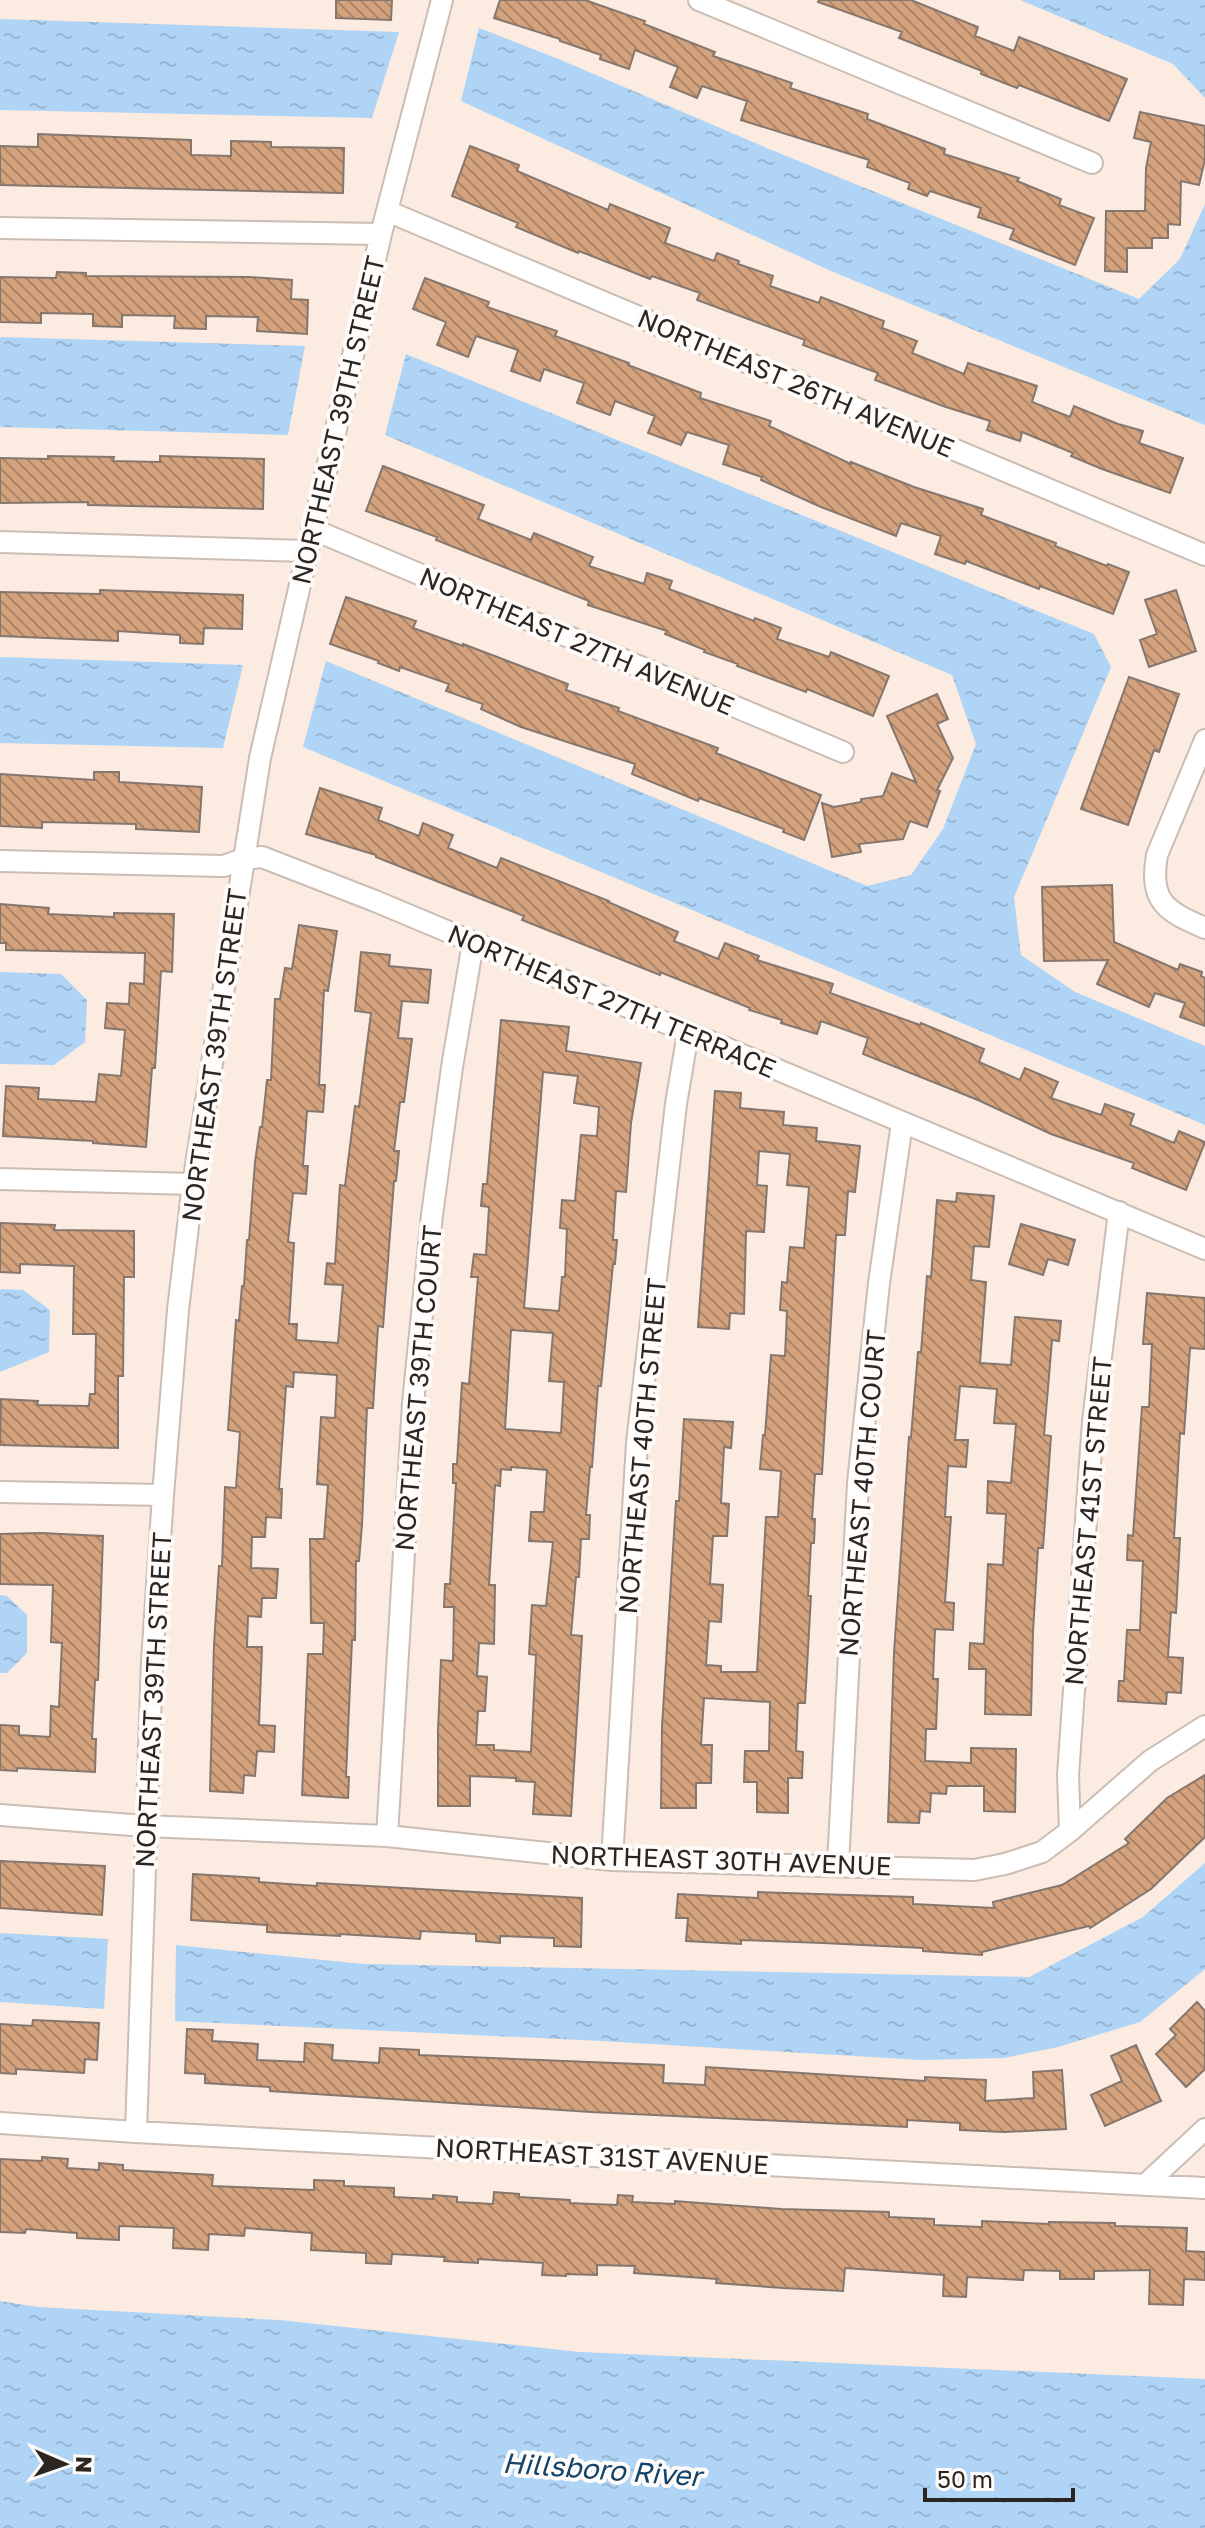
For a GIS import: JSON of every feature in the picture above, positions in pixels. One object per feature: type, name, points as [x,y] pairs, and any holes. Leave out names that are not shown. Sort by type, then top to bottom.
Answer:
[{"type":"street","name":"NORTHEAST 39TH STREET","points":[[136,2132],[145,1826],[163,1495],[178,1310],[193,1184],[260,758],[381,234],[442,0]]},
{"type":"street","points":[[699,0],[1092,163]]},
{"type":"street","name":"NORTHEAST 26TH AVENUE","points":[[387,211],[1205,555]]},
{"type":"street","points":[[0,228],[381,234]]},
{"type":"street","name":"NORTHEAST 27TH AVENUE","points":[[312,529],[843,752]]},
{"type":"street","points":[[0,542],[307,551]]},
{"type":"street","points":[[1205,740],[1157,855],[1154,873],[1155,889],[1164,905],[1180,917],[1205,928]]},
{"type":"street","name":"NORTHEAST 27TH TERRACE","points":[[0,861],[224,866],[243,859],[262,857],[1205,1249]]},
{"type":"street","name":"NORTHEAST 39TH COURT","points":[[387,1836],[413,1403],[432,1215],[473,943]]},
{"type":"street","name":"NORTHEAST 40TH STREET","points":[[612,1860],[637,1443],[676,1104],[688,1033]]},
{"type":"street","name":"NORTHEAST 40TH COURT","points":[[838,1865],[858,1483],[879,1283],[902,1123]]},
{"type":"street","points":[[0,1179],[193,1184]]},
{"type":"street","name":"NORTHEAST 41ST STREET","points":[[1070,1831],[1068,1775],[1093,1421],[1119,1212]]},
{"type":"street","points":[[0,1492],[163,1495]]},
{"type":"street","name":"NORTHEAST 30TH AVENUE","points":[[0,1815],[145,1826],[387,1836],[612,1860],[974,1870],[1042,1852],[1150,1761],[1205,1726]]},
{"type":"street","name":"NORTHEAST 31ST AVENUE","points":[[0,2123],[1205,2188]]},
{"type":"street","points":[[1145,2185],[1205,2129]]},
{"type":"water","points":[[1020,0],[1205,0],[1205,98],[1173,64]]},
{"type":"water","points":[[0,19],[399,32],[372,118],[0,110]]},
{"type":"water","points":[[479,28],[1139,299],[1180,259],[1205,204],[1205,425],[831,271],[461,101]]},
{"type":"water","points":[[0,337],[305,346],[288,435],[0,427]]},
{"type":"water","points":[[406,354],[1094,634],[1111,667],[1014,897],[1021,955],[1075,992],[1205,1046],[1205,1125],[303,747],[326,661],[867,886],[911,875],[943,829],[976,744],[952,675],[385,435]]},
{"type":"water","points":[[0,657],[243,665],[223,748],[0,743]]},
{"type":"water","points":[[0,972],[61,974],[87,1000],[85,1042],[54,1065],[0,1064]]},
{"type":"water","points":[[0,1289],[23,1290],[50,1310],[49,1352],[0,1372]]},
{"type":"water","points":[[0,1595],[7,1596],[27,1615],[27,1653],[7,1673],[0,1673]]},
{"type":"water","points":[[1205,1863],[1205,1969],[1140,2022],[1058,2047],[1004,2058],[921,2060],[175,2021],[176,1945],[363,1964],[1029,1977],[1143,1917]]},
{"type":"water","points":[[0,1933],[108,1939],[104,2009],[0,2002]]},
{"type":"water","name":"Hillsboro River","points":[[0,2301],[38,2307],[279,2320],[580,2352],[1205,2379],[1205,2528],[0,2528]]},
{"type":"building","points":[[336,0],[392,0],[391,20],[336,18]]},
{"type":"building","points":[[500,0],[585,0],[645,21],[644,24],[715,52],[713,56],[792,83],[790,88],[868,114],[867,119],[945,149],[944,154],[1019,178],[1017,181],[1061,199],[1059,205],[1094,218],[1075,265],[1010,239],[1014,229],[978,217],[981,208],[930,191],[927,196],[908,189],[910,183],[867,167],[869,160],[741,120],[747,101],[702,86],[697,98],[670,87],[678,67],[635,50],[629,69],[560,39],[494,18]]},
{"type":"building","points":[[819,0],[911,0],[978,27],[975,36],[1014,51],[1019,37],[1127,79],[1109,121],[1019,85],[1017,88],[981,74],[982,71],[899,38],[902,32]]},
{"type":"building","points":[[1140,112],[1205,126],[1205,159],[1199,185],[1181,181],[1180,225],[1168,224],[1168,238],[1152,238],[1152,248],[1127,248],[1127,272],[1105,271],[1106,211],[1145,211],[1146,168],[1151,142],[1134,138]]},
{"type":"building","points":[[38,134],[191,140],[191,155],[231,156],[231,141],[271,142],[271,147],[344,148],[343,193],[0,185],[0,146],[38,147]]},
{"type":"building","points":[[470,146],[519,165],[517,171],[608,210],[610,204],[670,228],[665,243],[714,261],[717,253],[773,276],[770,286],[819,303],[821,297],[884,321],[882,328],[917,341],[912,353],[964,374],[968,363],[1037,386],[1032,402],[1070,417],[1074,406],[1143,431],[1139,443],[1183,458],[1170,493],[1102,469],[1022,432],[1020,441],[987,430],[990,421],[875,380],[878,373],[803,345],[805,340],[697,300],[700,293],[578,253],[516,227],[518,223],[452,196]]},
{"type":"building","points":[[57,272],[86,273],[86,276],[292,280],[291,299],[308,300],[307,334],[257,331],[258,317],[206,316],[206,329],[174,328],[175,316],[122,315],[122,327],[93,326],[93,314],[41,313],[41,323],[0,322],[0,277],[56,278]]},
{"type":"building","points":[[425,278],[489,302],[487,307],[557,331],[555,336],[701,393],[700,398],[771,421],[769,426],[851,464],[983,509],[981,515],[1129,572],[1113,614],[966,561],[965,564],[935,554],[941,536],[901,523],[896,536],[821,507],[761,480],[762,477],[723,464],[729,445],[687,432],[681,445],[648,433],[655,416],[615,401],[610,415],[577,403],[584,383],[544,369],[540,381],[511,371],[518,350],[476,336],[468,357],[437,345],[446,322],[413,309]]},
{"type":"building","points":[[48,456],[114,457],[113,461],[160,462],[160,456],[264,459],[263,509],[88,505],[88,502],[0,503],[0,458],[48,459]]},
{"type":"building","points":[[383,466],[484,505],[478,519],[531,540],[534,533],[593,557],[589,566],[644,584],[647,573],[672,581],[669,589],[781,628],[777,639],[829,657],[831,652],[889,676],[873,716],[807,689],[806,692],[737,666],[665,634],[667,631],[588,605],[589,601],[436,540],[437,537],[366,511]]},
{"type":"building","points":[[100,590],[243,595],[242,629],[204,628],[203,644],[180,643],[180,635],[118,631],[118,641],[0,636],[0,592],[100,594]]},
{"type":"building","points":[[1176,590],[1196,651],[1149,667],[1140,640],[1157,634],[1145,600]]},
{"type":"building","points":[[346,597],[416,621],[413,628],[568,684],[566,690],[718,748],[716,753],[821,795],[804,840],[783,832],[784,829],[699,798],[698,801],[632,774],[635,764],[521,727],[481,709],[483,704],[446,691],[449,684],[400,667],[399,671],[330,644]]},
{"type":"building","points":[[1129,677],[1179,694],[1159,752],[1154,750],[1128,825],[1081,809]]},
{"type":"building","points":[[937,694],[948,719],[937,724],[953,758],[937,790],[940,791],[927,827],[910,821],[903,839],[859,844],[861,852],[832,857],[822,803],[834,807],[883,796],[892,773],[916,782],[887,716]]},
{"type":"building","points":[[94,772],[119,772],[119,782],[202,787],[199,832],[136,829],[136,824],[42,822],[42,828],[0,826],[0,774],[94,780]]},
{"type":"building","points":[[320,788],[382,808],[378,820],[419,836],[423,823],[453,835],[448,848],[497,868],[501,858],[609,901],[678,932],[674,941],[718,959],[725,943],[759,956],[757,960],[833,984],[830,993],[921,1023],[984,1049],[979,1062],[1020,1080],[1025,1068],[1058,1082],[1051,1098],[1101,1115],[1105,1104],[1134,1114],[1130,1125],[1174,1143],[1179,1131],[1205,1142],[1186,1190],[1132,1168],[1134,1163],[1051,1134],[978,1100],[863,1054],[868,1038],[821,1021],[817,1034],[781,1023],[782,1020],[749,1010],[660,972],[660,975],[522,920],[524,916],[376,855],[306,834]]},
{"type":"building","points":[[1112,885],[1114,942],[1178,970],[1180,964],[1202,972],[1201,976],[1205,978],[1205,1026],[1180,1017],[1185,1003],[1155,993],[1149,1007],[1097,984],[1108,960],[1044,961],[1042,887]]},
{"type":"building","points":[[0,904],[49,908],[48,914],[114,917],[114,913],[174,914],[172,972],[161,971],[146,1147],[3,1136],[6,1086],[39,1088],[38,1099],[96,1102],[99,1074],[121,1076],[125,1030],[105,1028],[107,1003],[129,1004],[130,983],[144,984],[145,953],[6,950],[6,943],[0,943]]},
{"type":"building","points":[[299,925],[337,931],[328,991],[324,990],[319,1085],[325,1085],[323,1112],[307,1111],[303,1166],[308,1166],[306,1194],[293,1193],[288,1242],[294,1243],[289,1324],[297,1324],[296,1340],[338,1343],[343,1285],[325,1284],[327,1263],[335,1264],[340,1185],[345,1186],[371,1013],[355,1011],[361,952],[390,955],[389,966],[431,970],[428,1003],[402,1001],[398,1038],[412,1039],[394,1151],[399,1151],[383,1327],[378,1326],[373,1408],[367,1408],[362,1525],[359,1561],[356,1561],[355,1640],[352,1640],[346,1777],[349,1777],[348,1798],[302,1795],[308,1654],[323,1654],[324,1623],[311,1623],[310,1539],[324,1539],[328,1485],[317,1484],[321,1417],[335,1418],[337,1375],[294,1372],[293,1387],[286,1386],[279,1489],[282,1489],[281,1518],[266,1517],[265,1537],[252,1537],[251,1568],[278,1569],[276,1598],[262,1598],[261,1617],[248,1616],[247,1647],[262,1647],[259,1725],[275,1726],[274,1752],[257,1751],[255,1776],[244,1775],[243,1793],[210,1791],[214,1645],[219,1566],[222,1566],[225,1487],[236,1488],[240,1432],[228,1430],[236,1320],[239,1321],[244,1286],[260,1127],[267,1080],[271,1080],[275,999],[280,999],[285,968],[292,969]]},
{"type":"building","points":[[501,1020],[569,1027],[566,1051],[641,1063],[631,1123],[626,1192],[616,1191],[615,1264],[601,1386],[598,1386],[586,1515],[590,1515],[589,1539],[581,1539],[579,1577],[576,1577],[571,1635],[582,1636],[571,1816],[533,1814],[535,1782],[516,1781],[516,1778],[470,1776],[470,1806],[438,1806],[441,1660],[453,1661],[454,1607],[444,1607],[445,1584],[450,1584],[456,1483],[453,1483],[453,1464],[457,1464],[462,1383],[469,1384],[478,1277],[471,1277],[474,1254],[486,1255],[489,1207],[481,1206],[483,1184],[487,1184]],"holes":[[[543,1072],[578,1076],[574,1103],[599,1107],[597,1136],[581,1135],[575,1201],[562,1200],[560,1228],[567,1229],[565,1277],[562,1277],[559,1311],[524,1308]],[[511,1330],[553,1333],[549,1381],[564,1382],[561,1433],[505,1429]],[[511,1467],[547,1470],[544,1512],[531,1512],[529,1541],[553,1542],[546,1606],[532,1605],[529,1654],[536,1655],[531,1752],[494,1750],[494,1745],[476,1745],[478,1711],[485,1711],[487,1677],[477,1676],[479,1643],[494,1644],[495,1585],[489,1585],[495,1485],[500,1486],[501,1469],[511,1470]]]},
{"type":"building","points":[[715,1091],[741,1093],[740,1108],[784,1112],[783,1125],[817,1128],[816,1141],[860,1146],[855,1192],[848,1191],[845,1235],[836,1235],[822,1474],[815,1474],[812,1519],[815,1519],[808,1596],[811,1596],[805,1703],[798,1703],[796,1751],[803,1752],[802,1778],[788,1778],[788,1813],[757,1812],[757,1782],[744,1782],[745,1751],[769,1751],[770,1702],[704,1698],[701,1745],[712,1745],[711,1783],[696,1783],[696,1808],[661,1808],[662,1727],[684,1419],[733,1422],[731,1448],[724,1447],[721,1503],[729,1504],[727,1536],[713,1536],[710,1584],[723,1585],[721,1622],[709,1621],[706,1665],[721,1666],[721,1672],[757,1672],[766,1517],[778,1517],[781,1471],[760,1469],[771,1355],[785,1356],[787,1311],[780,1310],[782,1282],[787,1283],[790,1247],[804,1248],[809,1187],[787,1185],[790,1154],[759,1151],[757,1185],[767,1186],[764,1232],[746,1231],[744,1314],[730,1313],[729,1329],[698,1327]]},
{"type":"building","points":[[957,1193],[994,1196],[989,1247],[974,1246],[971,1280],[986,1282],[980,1363],[1011,1365],[1015,1317],[1061,1321],[1059,1341],[1052,1340],[1044,1435],[1051,1436],[1043,1548],[1038,1548],[1031,1715],[985,1714],[986,1669],[969,1669],[970,1643],[984,1644],[988,1564],[1003,1565],[1006,1514],[987,1513],[988,1481],[1011,1483],[1016,1424],[994,1423],[997,1389],[960,1386],[955,1440],[968,1440],[966,1467],[948,1466],[945,1517],[951,1517],[945,1602],[954,1603],[953,1630],[935,1629],[933,1679],[938,1679],[936,1729],[926,1729],[925,1761],[971,1763],[971,1748],[1016,1749],[1015,1812],[984,1811],[984,1786],[947,1786],[946,1794],[931,1793],[930,1812],[920,1811],[919,1823],[888,1822],[894,1653],[918,1352],[921,1352],[927,1276],[931,1277],[937,1200],[956,1202]]},
{"type":"building","points":[[0,1223],[55,1225],[54,1230],[134,1231],[134,1277],[124,1277],[123,1376],[118,1376],[118,1448],[0,1445],[1,1399],[38,1401],[37,1405],[89,1406],[90,1394],[95,1394],[96,1334],[73,1334],[74,1266],[20,1264],[20,1273],[0,1272]]},
{"type":"building","points":[[1021,1224],[1075,1240],[1068,1265],[1048,1259],[1043,1275],[1009,1264]]},
{"type":"building","points":[[1147,1293],[1205,1298],[1205,1349],[1190,1348],[1184,1434],[1180,1433],[1174,1538],[1180,1538],[1176,1613],[1171,1612],[1168,1657],[1183,1658],[1181,1693],[1167,1692],[1166,1704],[1118,1701],[1119,1681],[1124,1681],[1127,1630],[1140,1630],[1143,1561],[1127,1560],[1128,1535],[1133,1536],[1142,1407],[1149,1407],[1152,1344],[1143,1344]]},
{"type":"building","points":[[0,1534],[103,1536],[98,1680],[95,1680],[92,1739],[96,1739],[95,1772],[0,1770],[0,1725],[19,1726],[19,1735],[50,1737],[51,1706],[59,1707],[62,1643],[51,1642],[53,1585],[0,1584]]},
{"type":"building","points":[[1205,1775],[1205,1837],[1151,1889],[1090,1928],[982,1952],[982,1955],[923,1951],[923,1948],[823,1943],[686,1941],[688,1918],[676,1918],[678,1894],[758,1898],[758,1892],[913,1897],[913,1904],[994,1908],[993,1902],[1062,1885],[1129,1843],[1125,1839],[1167,1798]]},
{"type":"building","points":[[0,1861],[105,1866],[102,1915],[0,1908]]},
{"type":"building","points":[[193,1874],[317,1886],[317,1883],[582,1898],[581,1947],[554,1946],[554,1938],[500,1936],[500,1943],[476,1941],[476,1934],[421,1931],[420,1939],[340,1936],[267,1932],[267,1925],[191,1920]]},
{"type":"building","points":[[1197,2002],[1205,2011],[1205,2069],[1186,2087],[1156,2054],[1176,2035],[1170,2029]]},
{"type":"building","points":[[33,2020],[99,2023],[97,2060],[85,2059],[84,2073],[16,2069],[16,2074],[0,2073],[0,2024],[32,2026]]},
{"type":"building","points":[[187,2029],[213,2030],[212,2041],[258,2044],[257,2060],[304,2062],[305,2043],[333,2045],[332,2060],[379,2063],[380,2048],[419,2050],[419,2055],[664,2065],[663,2083],[705,2085],[706,2067],[925,2081],[925,2077],[986,2080],[985,2101],[1034,2098],[1033,2072],[1062,2070],[1066,2129],[1005,2132],[960,2130],[960,2123],[907,2120],[907,2127],[591,2112],[270,2091],[270,2087],[205,2083],[205,2074],[185,2073]]},
{"type":"building","points":[[1136,2045],[1161,2101],[1105,2126],[1091,2095],[1122,2081],[1111,2056]]},
{"type":"building","points":[[42,2157],[68,2159],[67,2168],[99,2170],[99,2163],[123,2165],[123,2170],[213,2175],[212,2186],[314,2190],[314,2180],[344,2181],[344,2186],[394,2188],[394,2197],[433,2199],[433,2195],[457,2197],[457,2202],[493,2204],[494,2192],[570,2200],[570,2203],[617,2205],[618,2195],[633,2196],[632,2202],[675,2204],[675,2201],[781,2209],[889,2212],[889,2217],[934,2219],[934,2225],[982,2227],[982,2221],[1115,2223],[1115,2226],[1187,2228],[1186,2251],[1205,2252],[1205,2280],[1184,2279],[1183,2305],[1149,2304],[1150,2270],[1094,2271],[1094,2279],[1060,2279],[1060,2271],[1024,2270],[1023,2280],[967,2277],[966,2297],[943,2296],[944,2275],[845,2268],[843,2291],[716,2283],[717,2279],[634,2273],[635,2266],[597,2265],[597,2275],[566,2276],[542,2275],[543,2263],[478,2259],[478,2263],[444,2261],[445,2257],[392,2254],[391,2264],[366,2263],[366,2253],[311,2250],[312,2233],[245,2228],[244,2236],[209,2234],[208,2250],[173,2248],[174,2228],[119,2226],[119,2240],[77,2238],[77,2233],[26,2229],[25,2233],[0,2232],[0,2159],[42,2161]]}]
